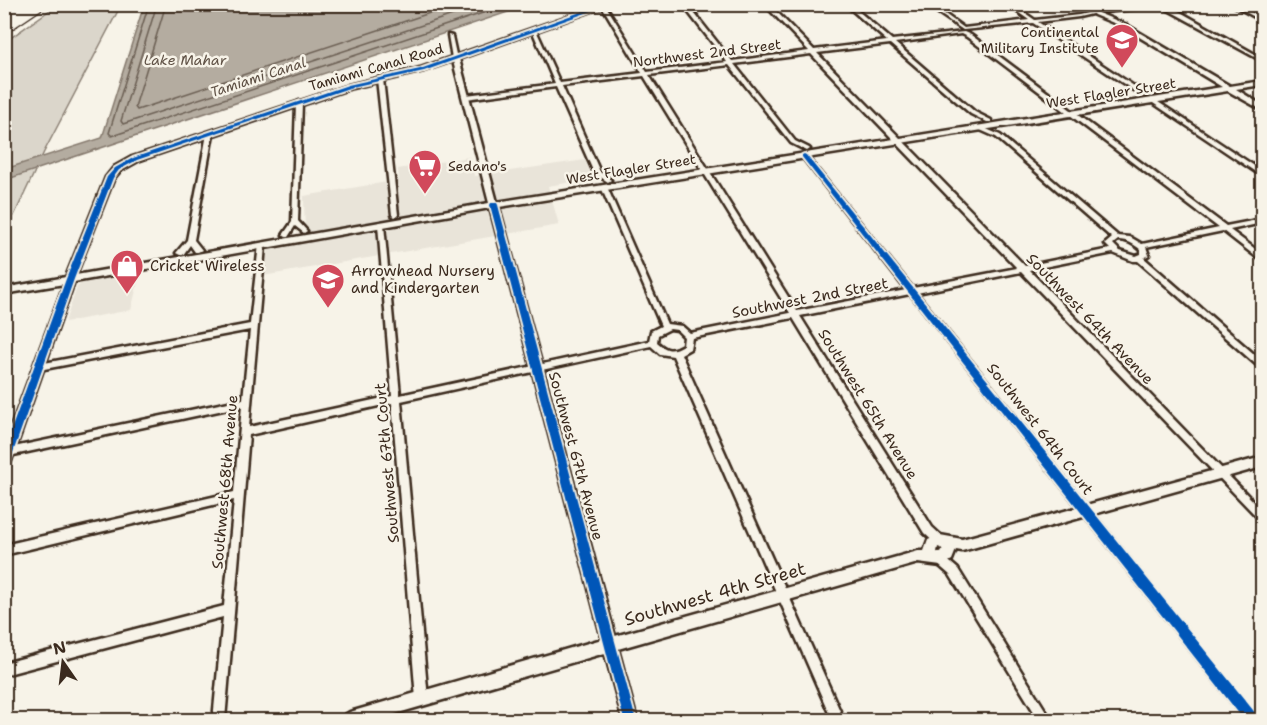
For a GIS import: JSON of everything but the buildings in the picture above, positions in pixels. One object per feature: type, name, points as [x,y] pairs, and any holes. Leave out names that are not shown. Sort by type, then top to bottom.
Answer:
[{"type":"main road","points":[[1088,4],[1263,108]]},
{"type":"main road","name":"Tamiami Canal Road","points":[[71,276],[110,177],[117,169],[135,159],[350,86],[413,73],[608,5]]},
{"type":"main road","name":"Southwest 67th Avenue","points":[[455,58],[630,720]]},
{"type":"main road","name":"West Flagler Street","points":[[4,291],[180,253],[395,215],[493,202],[1152,98],[1263,78]]},
{"type":"main road","name":"West Flagler Street","points":[[1225,86],[1263,83]]},
{"type":"main road","name":"West Flagler Street","points":[[1068,111],[1140,97],[1152,98]]},
{"type":"main road","name":"West Flagler Street","points":[[705,168],[792,151],[806,152]]},
{"type":"main road","name":"West Flagler Street","points":[[4,283],[71,276],[261,246],[593,183],[606,184]]},
{"type":"main road","points":[[4,464],[71,276]]},
{"type":"main road","points":[[940,550],[1263,462]]},
{"type":"main road","name":"Southwest 4th Street","points":[[350,720],[940,550]]},
{"type":"street","points":[[684,4],[793,142],[806,152]]},
{"type":"street","name":"Southwest 64th Avenue","points":[[765,4],[1263,516]]},
{"type":"street","points":[[847,4],[972,114],[992,123],[998,136]]},
{"type":"street","points":[[927,4],[1263,257]]},
{"type":"street","points":[[1008,4],[1263,174]]},
{"type":"street","points":[[1233,4],[1263,20]]},
{"type":"street","name":"Southwest 65th Avenue","points":[[608,5],[646,73],[940,550]]},
{"type":"street","points":[[1162,5],[1263,60]]},
{"type":"street","name":"Northwest 2nd Street","points":[[466,97],[1162,5]]},
{"type":"street","points":[[534,30],[597,173],[606,184],[665,327]]},
{"type":"street","points":[[450,36],[455,58]]},
{"type":"street","points":[[380,79],[395,215]]},
{"type":"street","points":[[1135,89],[1140,97]]},
{"type":"street","points":[[286,234],[295,222],[299,103]]},
{"type":"street","points":[[972,114],[977,125],[998,136],[1116,238],[1126,239],[1141,246],[1145,252],[1139,258]]},
{"type":"street","points":[[180,253],[190,240],[210,134]]},
{"type":"street","points":[[792,151],[793,142]]},
{"type":"street","name":"Southwest 64th Court","points":[[806,152],[912,292],[1252,720]]},
{"type":"street","points":[[593,183],[597,173]]},
{"type":"street","points":[[1141,246],[1263,221]]},
{"type":"street","points":[[295,222],[304,231]]},
{"type":"street","name":"Southwest 67th Court","points":[[381,225],[422,699]]},
{"type":"street","points":[[1116,238],[1110,242],[1113,251],[1126,258],[1139,258],[1263,365]]},
{"type":"street","points":[[190,240],[198,250]]},
{"type":"street","name":"Southwest 68th Avenue","points":[[219,720],[261,246]]},
{"type":"street","name":"Southwest 2nd Street","points":[[688,336],[1113,251]]},
{"type":"street","points":[[39,367],[254,326]]},
{"type":"street","points":[[665,327],[679,328],[688,336],[687,346],[676,353],[663,352],[652,343],[654,333],[665,327]]},
{"type":"street","points":[[244,432],[652,343]]},
{"type":"street","points":[[676,353],[838,720]]},
{"type":"street","points":[[9,452],[247,402]]},
{"type":"street","points":[[4,550],[239,495]]},
{"type":"street","points":[[940,550],[1045,720]]},
{"type":"street","points":[[4,669],[228,610]]},
{"type":"shaded area","points":[[57,5],[121,5],[44,152],[5,235],[5,42]]},
{"type":"shaded area","points":[[469,157],[475,176],[585,160],[591,175],[585,180],[548,186],[559,225],[263,276],[268,248],[305,240],[304,196],[399,180],[398,169]]},
{"type":"shaded area","points":[[141,270],[131,310],[65,322],[77,287],[83,282]]},
{"type":"water","name":"Lake Mahar","points":[[144,4],[529,5],[5,180],[5,169],[102,138]]},
{"type":"railway","points":[[4,35],[50,4]]},
{"type":"cycle path","points":[[4,464],[70,279],[110,177],[117,169],[135,159],[350,86],[422,70],[609,4]]},
{"type":"cycle path","points":[[804,156],[1252,720]]},
{"type":"cycle path","points":[[494,205],[630,720]]},
{"type":"place","name":"Continental Military Institute","points":[[1122,69]]},
{"type":"place","name":"Sedano's","points":[[425,195]]},
{"type":"place","name":"Cricket Wireless","points":[[127,295]]},
{"type":"place","name":"Arrowhead Nursery and Kindergarten","points":[[328,309]]},
{"type":"water label","name":"Tamiami Canal","points":[[258,77]]}]
